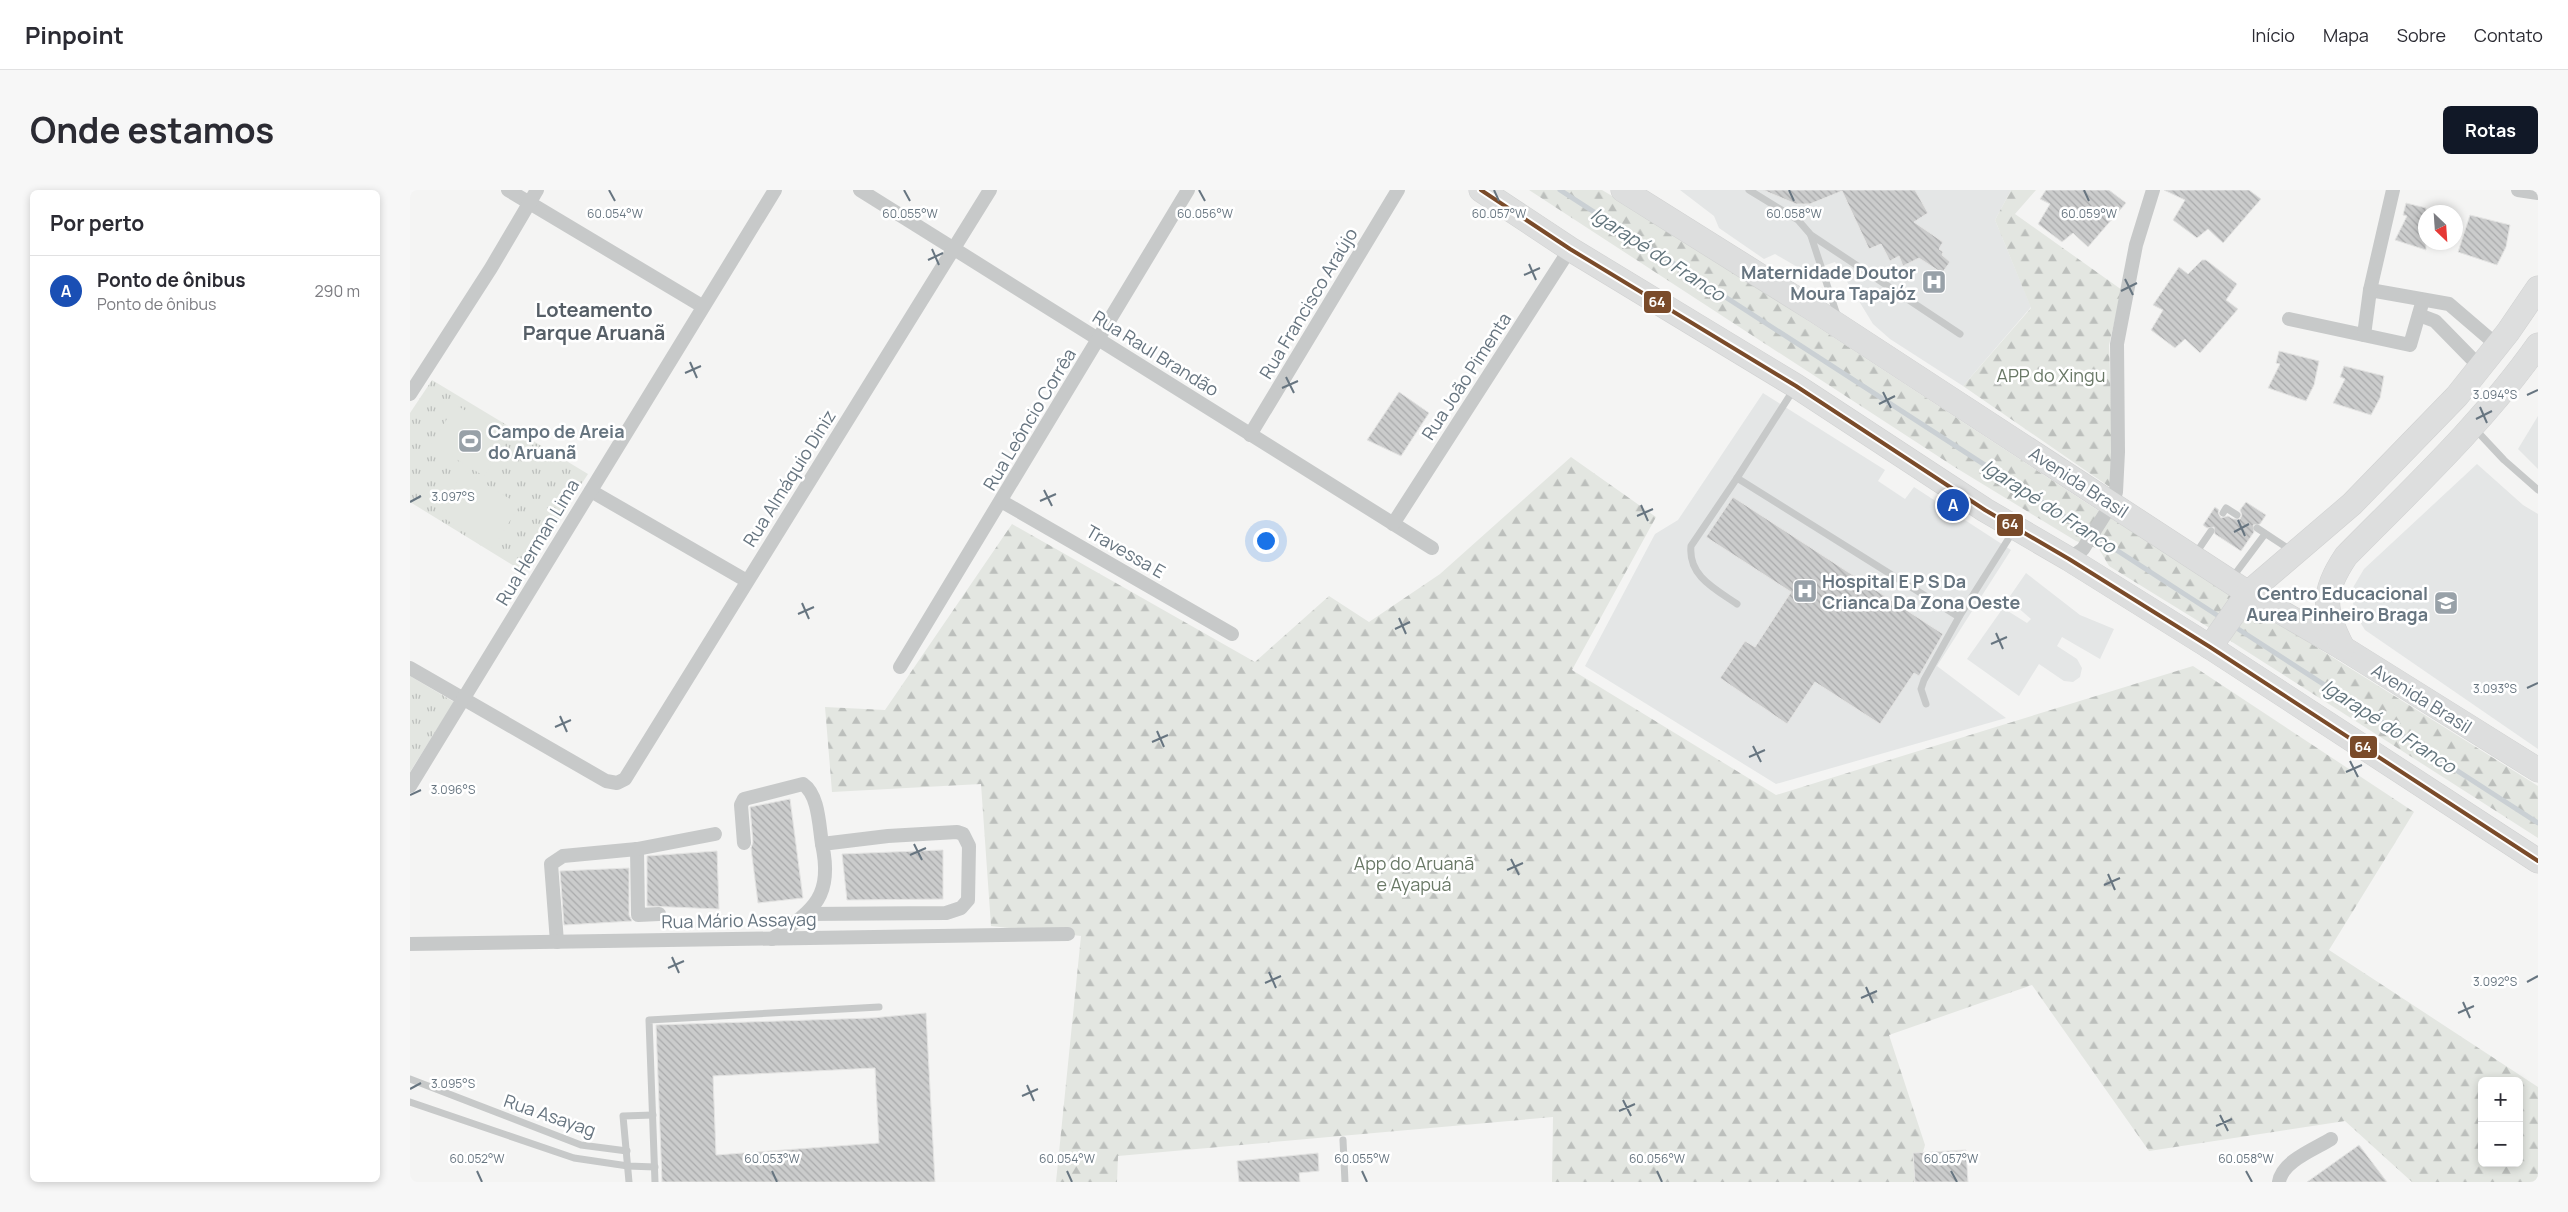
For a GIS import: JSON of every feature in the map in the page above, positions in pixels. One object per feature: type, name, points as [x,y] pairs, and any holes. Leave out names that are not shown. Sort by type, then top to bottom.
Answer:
[{"type":"highway","points":[[1481,190],[1570,249],[1796,386],[2015,528],[2076,554],[2210,646],[2538,862]]},
{"type":"highway","name":"Avenida Brasil","points":[[1623,190],[1842,328],[2109,507],[2194,556],[2239,593],[2342,648],[2538,770]]},
{"type":"highway","points":[[2210,646],[2223,627],[2239,593],[2294,553],[2352,504],[2377,480],[2457,396],[2498,346],[2538,288]]},
{"type":"highway","points":[[2342,648],[2330,624],[2327,609],[2328,591],[2333,576],[2346,556],[2472,426],[2515,377],[2538,344]]},
{"type":"street","points":[[508,190],[702,306]]},
{"type":"street","points":[[410,394],[491,268],[537,190]]},
{"type":"street","name":"Rua Herman Lima","points":[[410,786],[702,306],[775,190]]},
{"type":"street","name":"Rua Raul Brandão","points":[[860,190],[1432,548]]},
{"type":"street","name":"Rua Almáquio Diniz","points":[[463,701],[606,781],[617,783],[625,779],[990,190]]},
{"type":"street","name":"Rua Leôncio Corrêa","points":[[900,667],[1188,190]]},
{"type":"street","name":"Rua Francisco Araújo","points":[[1250,435],[1398,190]]},
{"type":"street","points":[[2076,554],[2109,507],[2118,481],[2117,344],[2136,245],[2153,190]]},
{"type":"street","points":[[2364,335],[2370,290],[2393,190]]},
{"type":"street","points":[[2518,190],[2538,193]]},
{"type":"street","name":"Rua João Pimenta","points":[[1393,524],[1570,249]]},
{"type":"street","points":[[2370,290],[2449,304],[2498,346]]},
{"type":"street","points":[[2290,320],[2410,345],[2423,300]]},
{"type":"street","points":[[2419,314],[2435,321],[2480,367]]},
{"type":"street","points":[[591,491],[747,581]]},
{"type":"street","name":"Travessa E","points":[[1001,501],[1232,634]]},
{"type":"street","points":[[410,668],[463,701]]},
{"type":"street","points":[[744,843],[741,805],[744,799],[803,784],[810,789],[825,856],[822,893],[807,914],[772,939]]},
{"type":"street","points":[[807,914],[946,913],[960,908],[968,900],[969,846],[963,834],[957,832],[888,836],[822,844]]},
{"type":"street","points":[[557,942],[551,864],[563,856],[637,849],[715,834]]},
{"type":"street","points":[[637,849],[638,915],[659,914]]},
{"type":"street","name":"Rua Mário Assayag","points":[[410,944],[1068,934]]},
{"type":"street","points":[[2279,1182],[2280,1175],[2288,1165],[2331,1139]]},
{"type":"lane","points":[[1749,190],[1798,220],[1810,235],[1822,265],[1842,328]]},
{"type":"lane","points":[[1810,235],[1960,334]]},
{"type":"lane","points":[[1737,604],[1706,583],[1693,566],[1690,556],[1691,546],[1796,386]]},
{"type":"lane","points":[[2472,426],[2504,460],[2538,490]]},
{"type":"lane","points":[[1737,478],[1959,617]]},
{"type":"lane","points":[[2223,513],[2226,508],[2237,515]]},
{"type":"lane","points":[[1926,704],[1921,689],[1924,680],[1959,617],[2015,528]]},
{"type":"lane","points":[[2257,528],[2294,553]]},
{"type":"lane","points":[[2194,556],[2211,531]]},
{"type":"lane","points":[[2239,593],[2265,534]]},
{"type":"lane","points":[[656,1182],[649,1020],[879,1007]]},
{"type":"lane","name":"Rua Asayag","points":[[410,1080],[581,1145],[626,1151]]},
{"type":"lane","name":"Rua Asayag","points":[[410,1102],[574,1158],[628,1166],[655,1167]]},
{"type":"lane","points":[[629,1182],[623,1116],[653,1115]]},
{"type":"lane","points":[[1343,1140],[1345,1182]]},
{"type":"shaded area","name":"Maternidade Doutor Moura Tapajóz","points":[[1680,190],[2011,190],[1995,220],[2031,307],[1963,386],[1890,339],[1873,324],[1835,262],[1806,272],[1775,254],[1764,259],[1719,228],[1714,216]]},
{"type":"shaded area","name":"Hospital E P S Da Crianca Da Zona Oeste","points":[[1763,393],[1885,470],[1878,481],[1905,499],[1914,487],[2011,550],[1937,666],[2006,718],[1776,784],[1585,666],[1655,534],[1678,520]]},
{"type":"shaded area","points":[[2538,416],[2538,469],[2518,449]]},
{"type":"shaded area","name":"Centro Educacional Aurea Pinheiro Braga","points":[[2477,464],[2523,505],[2538,514],[2538,749],[2365,630],[2355,614],[2351,591],[2364,569]]},
{"type":"shaded area","points":[[2026,573],[2080,615],[2114,629],[2100,659],[2062,637],[2057,646],[2077,659],[2082,668],[2080,677],[2073,682],[2064,681],[2039,664],[2019,696],[1967,659],[2003,608],[2027,623],[2031,619],[2008,599]]},
{"type":"green space","points":[[1529,190],[1602,190],[1671,231],[2096,509],[2538,786],[2538,838],[2229,640],[2109,566],[2099,549],[2076,541],[1953,466]]},
{"type":"green space","name":"APP do Xingu","points":[[2011,190],[2036,190],[2015,214],[2122,290],[2109,345],[2114,490],[1963,386],[2031,308],[1995,220]]},
{"type":"green space","points":[[432,380],[588,474],[524,572],[410,502],[410,413]]},
{"type":"green space","name":"Campo de Areia do Aruanã","points":[[456,405],[510,437],[484,476],[431,444]]},
{"type":"green space","name":"App do Aruanã e Ayapuá","points":[[1571,457],[1656,517],[1572,670],[1776,795],[2193,666],[2414,812],[2329,950],[2523,1077],[2478,1077],[2478,1167],[2523,1167],[2523,1077],[2538,1087],[2538,1182],[2412,1182],[2345,1121],[2149,1151],[2032,985],[1889,1035],[1925,1145],[1914,1182],[1552,1182],[1553,1117],[1118,1156],[1117,1182],[1056,1182],[1081,936],[991,926],[981,784],[832,792],[825,707],[885,710],[1012,524],[1255,662],[1329,596],[1369,622],[1440,574]]},
{"type":"green space","points":[[464,471],[520,505],[493,548],[437,514]]},
{"type":"green space","points":[[410,676],[454,702],[410,772]]},
{"type":"building","points":[[1763,190],[1915,190],[1928,213],[1914,222],[1943,242],[1939,249],[1943,252],[1942,255],[1950,262],[1942,273],[1919,258],[1903,266],[1899,256],[1890,261],[1881,244],[1869,249],[1842,191],[1810,204],[1796,204]]},
{"type":"building","points":[[2046,190],[2109,190],[2126,203],[2088,247],[2073,233],[2062,242],[2038,224],[2050,204],[2040,199]]},
{"type":"building","points":[[2164,190],[2249,190],[2261,199],[2223,243],[2208,229],[2197,238],[2173,220],[2185,200]]},
{"type":"building","points":[[2406,203],[2418,206],[2418,247],[2395,240],[2407,216],[2403,215]]},
{"type":"building","points":[[2470,215],[2510,225],[2506,247],[2497,265],[2458,252],[2459,250],[2463,250],[2463,237]]},
{"type":"building","points":[[2202,260],[2206,260],[2237,284],[2226,300],[2238,309],[2200,353],[2185,339],[2175,348],[2151,330],[2163,310],[2153,305],[2179,267],[2188,274]]},
{"type":"building","points":[[2279,351],[2319,361],[2314,385],[2306,401],[2268,388],[2280,364],[2276,363]]},
{"type":"building","points":[[2344,366],[2384,376],[2380,398],[2371,415],[2333,403],[2345,379],[2340,377]]},
{"type":"building","points":[[1399,392],[1429,413],[1401,456],[1367,440]]},
{"type":"building","points":[[1733,497],[1943,634],[1919,676],[1914,673],[1880,724],[1815,682],[1787,724],[1720,678],[1745,641],[1755,647],[1791,592],[1706,537]]},
{"type":"building","points":[[2246,502],[2266,515],[2260,524],[2253,525],[2254,532],[2241,551],[2215,534],[2214,527],[2207,528],[2203,525],[2215,507],[2219,510],[2218,513],[2221,518],[2228,516],[2233,519],[2240,519],[2242,515],[2240,510]]},
{"type":"building","points":[[790,799],[803,898],[758,903],[751,848],[753,842],[750,807]]},
{"type":"building","points":[[943,850],[943,899],[847,900],[842,854]]},
{"type":"building","points":[[717,851],[719,909],[647,906],[647,856]]},
{"type":"building","points":[[629,868],[629,915],[632,921],[564,925],[560,871]]},
{"type":"building","points":[[926,1013],[935,1182],[662,1182],[656,1025],[872,1018]],"holes":[[[875,1068],[879,1143],[716,1155],[713,1076]]]},
{"type":"building","points":[[2359,1145],[2387,1182],[2307,1182]]},
{"type":"building","points":[[1966,1150],[1968,1182],[1915,1182],[1913,1153]]},
{"type":"building","points":[[1318,1153],[1319,1171],[1299,1173],[1300,1182],[1239,1182],[1237,1161]]},
{"type":"waterway","name":"Igarapé do Franco","points":[[1560,190],[2223,619]]},
{"type":"waterway","name":"Igarapé do Franco","points":[[2232,625],[2538,823]]},
{"type":"transit line","name":"64","points":[[1481,190],[1570,249],[1796,386],[1985,510],[2069,559],[2210,647],[2538,861]]},
{"type":"place","name":"Maternidade Doutor Moura Tapajóz","points":[[1934,282]]},
{"type":"place","name":"Campo de Areia do Aruanã","points":[[470,441]]},
{"type":"place","name":"Ponto de ônibus","points":[[1953,505]]},
{"type":"place","name":"Hospital E P S Da Crianca Da Zona Oeste","points":[[1805,591]]},
{"type":"place","name":"Centro Educacional Aurea Pinheiro Braga","points":[[2446,603]]},
{"type":"district","name":"Loteamento Parque Aruanã","points":[[594,320]]}]
